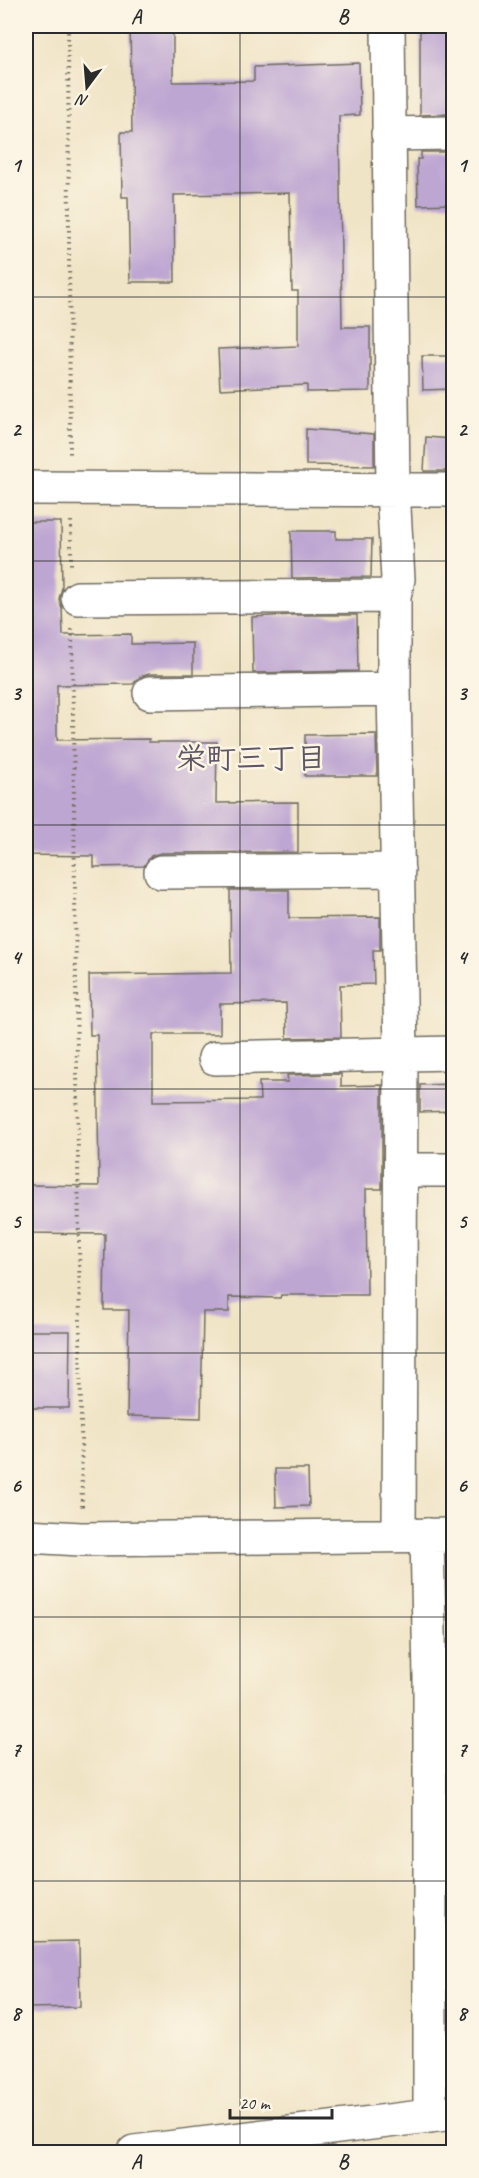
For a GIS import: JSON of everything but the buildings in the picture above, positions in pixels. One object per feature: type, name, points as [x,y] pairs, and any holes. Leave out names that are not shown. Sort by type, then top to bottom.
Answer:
[{"type":"street","points":[[134,2152],[442,2115],[427,1535],[401,1170],[394,689],[394,596],[398,579],[393,491],[388,26]]},
{"type":"street","points":[[388,134],[453,134]]},
{"type":"street","points":[[26,488],[453,490]]},
{"type":"street","points":[[74,598],[394,596]]},
{"type":"street","points":[[150,693],[394,689]]},
{"type":"street","points":[[161,872],[398,870]]},
{"type":"street","points":[[215,1058],[401,1052],[453,1053]]},
{"type":"street","points":[[401,1170],[453,1170]]},
{"type":"street","points":[[26,1536],[81,1539],[427,1535]]},
{"type":"path","points":[[68,26],[82,1508]]},
{"type":"district","name":"栄町三丁目","points":[[251,758]]}]
